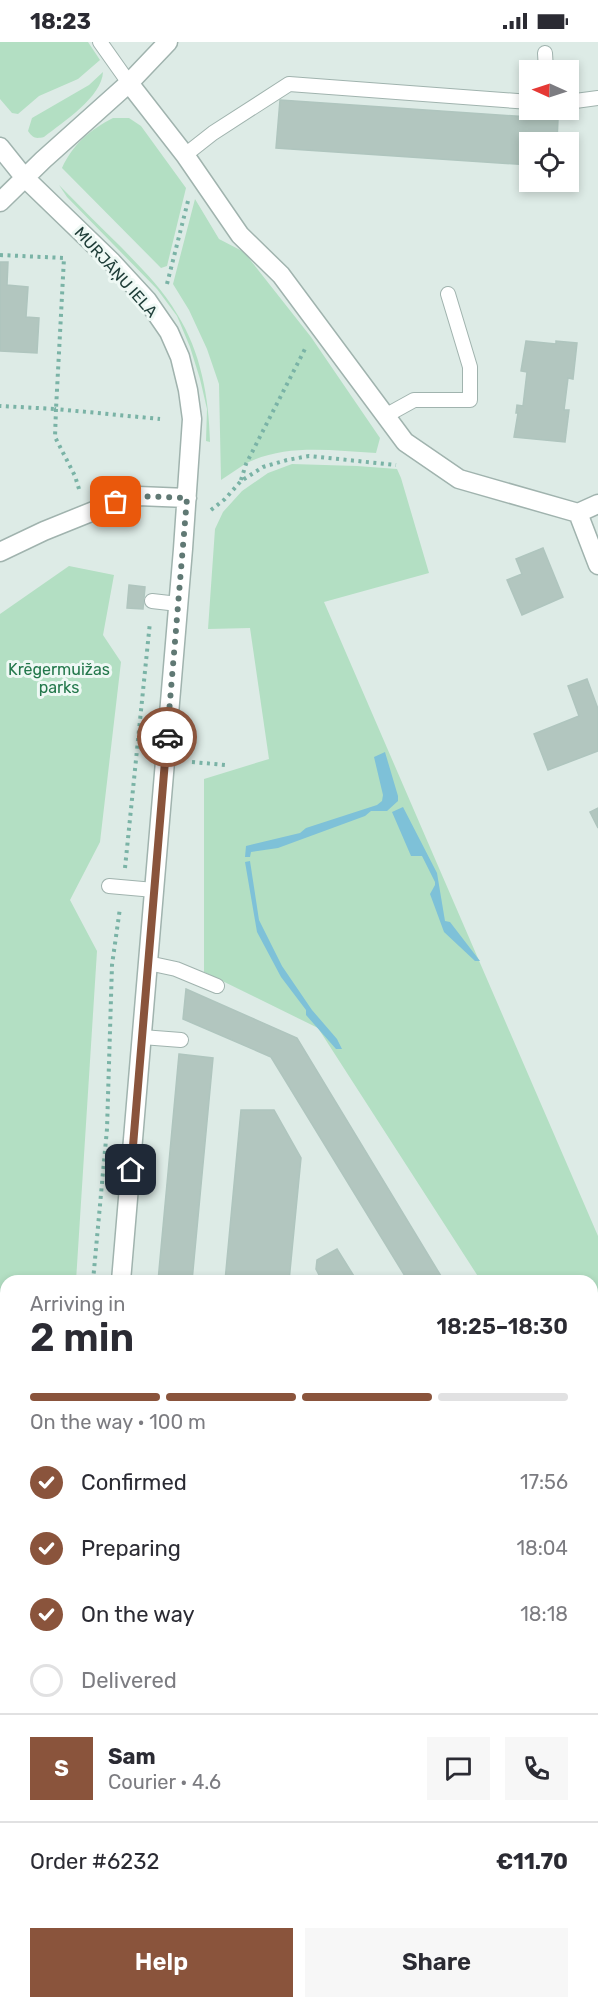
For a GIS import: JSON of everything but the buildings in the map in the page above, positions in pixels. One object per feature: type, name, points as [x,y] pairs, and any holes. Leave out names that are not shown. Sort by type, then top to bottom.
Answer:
[{"type":"street","points":[[0,202],[24,177],[129,83],[168,42]]},
{"type":"street","points":[[129,83],[196,171],[240,235],[281,275],[405,442],[459,478],[578,513],[598,504]]},
{"type":"street","name":"MURJĀŅU IELA","points":[[0,147],[24,177],[112,262],[147,300],[169,332],[180,357],[192,419],[122,1275]]},
{"type":"street","points":[[0,552],[44,531],[116,502],[138,496],[187,498]]},
{"type":"street","points":[[578,513],[598,565]]},
{"type":"lane","points":[[100,42],[129,83]]},
{"type":"lane","points":[[545,53],[545,60]]},
{"type":"lane","points":[[184,155],[213,133],[289,84],[519,101]]},
{"type":"lane","points":[[579,101],[598,98]]},
{"type":"lane","points":[[385,416],[414,400],[470,400],[470,367],[448,294]]},
{"type":"lane","points":[[152,601],[178,603]]},
{"type":"lane","points":[[116,886],[154,890]]},
{"type":"lane","points":[[148,963],[176,969],[217,986]]},
{"type":"lane","points":[[142,1037],[181,1040]]},
{"type":"path","points":[[167,284],[196,171]]},
{"type":"path","points":[[0,255],[64,258],[55,437],[75,476],[79,489]]},
{"type":"path","points":[[241,481],[246,464],[317,326]]},
{"type":"path","points":[[0,406],[160,419]]},
{"type":"path","points":[[211,510],[225,499],[241,481],[263,467],[309,456],[389,465],[435,464]]},
{"type":"path","points":[[94,1275],[107,1129],[116,886],[152,601]]},
{"type":"path","points":[[192,762],[225,765]]},
{"type":"green space","points":[[0,42],[88,42],[100,60],[78,79],[39,96],[18,114],[12,113],[0,99]]},
{"type":"green space","points":[[103,72],[96,91],[71,116],[44,137],[34,137],[28,131],[32,118],[89,85]]},
{"type":"green space","points":[[113,118],[129,118],[141,126],[186,188],[167,266],[161,268],[62,168],[66,159],[83,138]]},
{"type":"green space","points":[[59,185],[144,271],[177,314],[198,360],[208,409],[210,442],[206,441],[207,409],[200,379],[177,316],[157,289],[67,197]]},
{"type":"green space","points":[[195,199],[219,239],[244,252],[311,337],[380,438],[376,453],[309,450],[277,453],[245,464],[221,480],[219,384],[207,349],[189,310],[173,284]]},
{"type":"green space","points":[[292,464],[357,466],[397,469],[401,478],[429,573],[324,602],[598,1236],[598,1275],[477,1275],[318,1028],[204,972],[204,779],[269,759],[250,628],[208,629],[215,529],[223,512],[242,491],[268,473]]},
{"type":"green space","name":"Krēgermuižas parks","points":[[69,566],[114,575],[103,635],[121,662],[100,842],[70,900],[97,951],[76,1275],[0,1275],[0,614]]},
{"type":"water","points":[[385,752],[398,796],[398,801],[387,811],[371,811],[365,816],[278,848],[251,852],[250,857],[245,857],[246,846],[300,833],[306,828],[377,805],[382,801],[383,795],[374,757]]},
{"type":"water","points":[[403,807],[437,873],[445,921],[450,922],[480,961],[475,961],[444,932],[430,894],[435,882],[422,856],[411,856],[392,812]]},
{"type":"water","points":[[250,861],[259,920],[282,966],[312,1010],[337,1039],[342,1049],[336,1049],[306,1015],[306,1010],[281,977],[257,932],[245,862]]},
{"type":"way so far","points":[[116,502],[138,496],[187,498],[167,737]]},
{"type":"route","points":[[131,1170],[167,737]]}]
